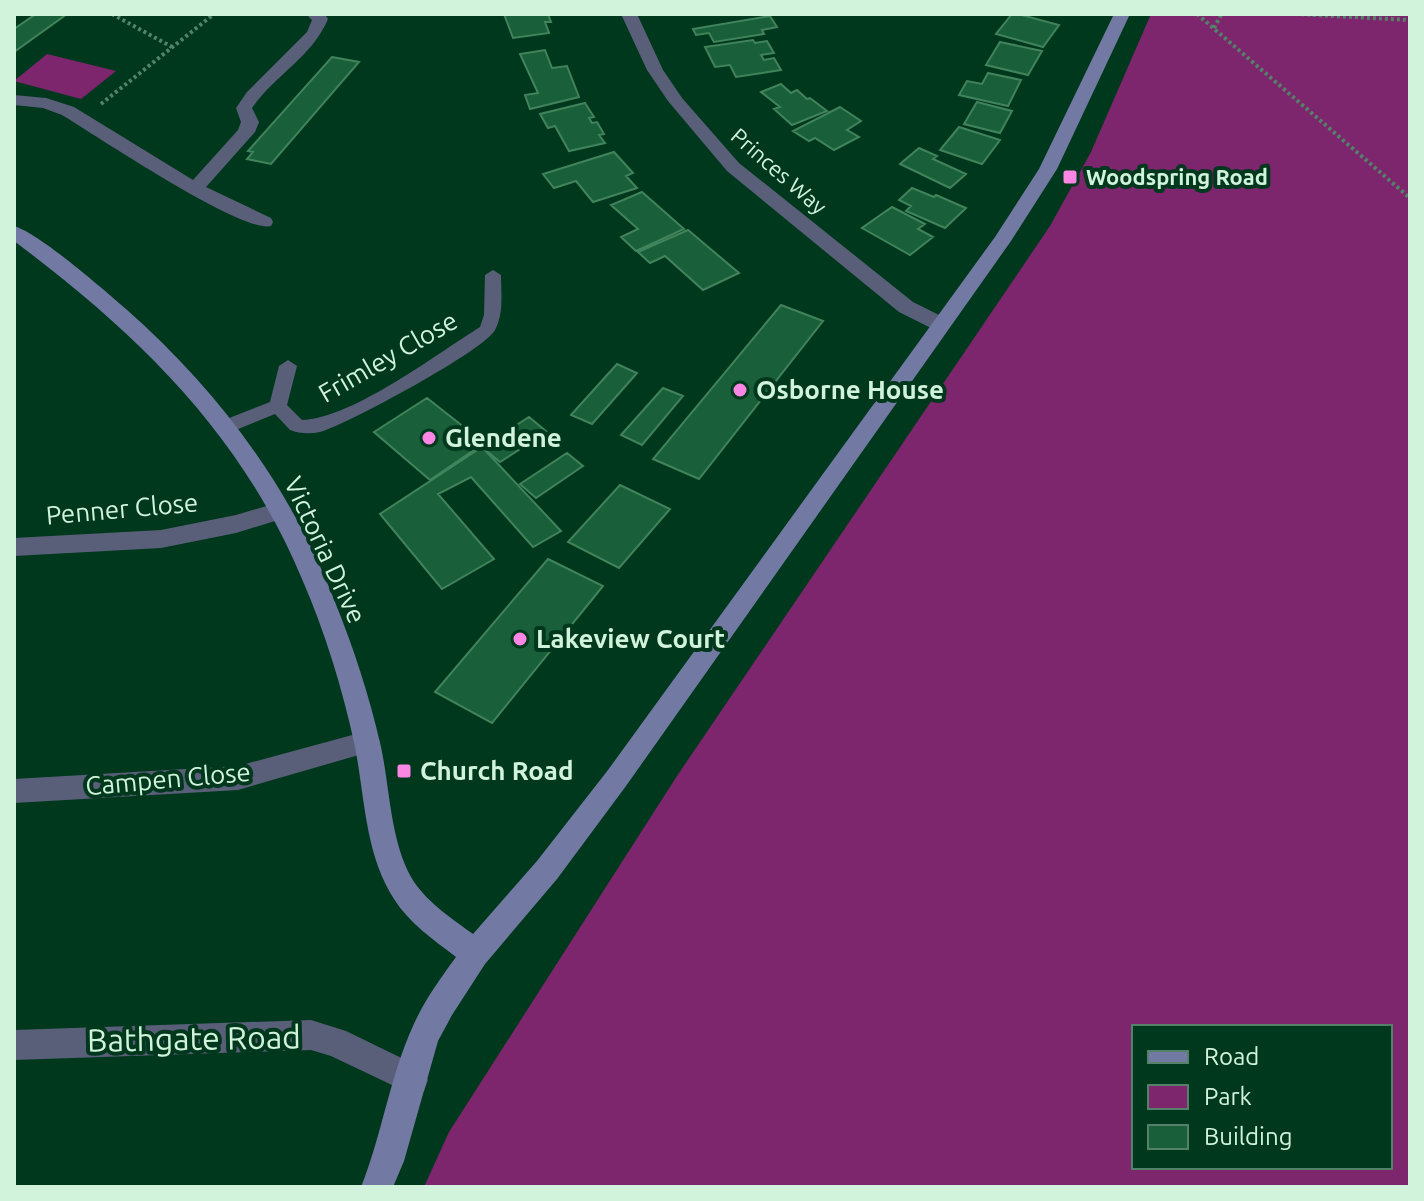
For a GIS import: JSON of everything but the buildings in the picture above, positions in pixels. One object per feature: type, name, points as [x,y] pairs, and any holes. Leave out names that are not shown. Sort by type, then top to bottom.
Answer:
[{"type":"street","points":[[195,189],[246,132],[250,122],[244,108],[253,92],[315,36],[320,19],[314,14]]},
{"type":"street","name":"Princes Way","points":[[629,14],[655,70],[676,101],[733,167],[906,307],[940,324]]},
{"type":"street","points":[[377,1187],[432,1017],[475,954],[547,870],[617,778],[1002,241],[1048,169],[1122,14]]},
{"type":"street","points":[[14,100],[46,103],[82,120],[195,189],[264,222]]},
{"type":"street","name":"Victoria Drive","points":[[14,232],[101,298],[175,369],[225,427],[280,511],[314,578],[345,662],[367,742],[388,859],[404,890],[422,911],[475,954]]},
{"type":"street","name":"Penner Close","points":[[14,547],[161,539],[236,524],[280,511]]},
{"type":"street","name":"Campen Close","points":[[14,791],[238,778],[367,742]]},
{"type":"street","name":"Bathgate Road","points":[[14,1045],[311,1035],[335,1042],[413,1080]]},
{"type":"lane","name":"Frimley Close","points":[[278,406],[289,421],[299,427],[312,428],[342,419],[487,330],[492,315],[493,275]]},
{"type":"lane","points":[[225,427],[278,406],[288,366]]},
{"type":"path","points":[[112,14],[172,47]]},
{"type":"path","points":[[82,120],[214,14]]},
{"type":"path","points":[[1197,14],[1410,198]]},
{"type":"path","points":[[1295,14],[1410,20]]},
{"type":"path","points":[[1214,28],[1221,15]]},
{"type":"green space","points":[[1151,14],[1410,14],[1410,1187],[424,1187],[449,1132],[677,776],[1050,226],[1091,152]]},
{"type":"green space","points":[[47,54],[116,71],[81,99],[14,81]]},
{"type":"place","name":"Woodspring Road","points":[[1070,177]]},
{"type":"place","name":"Osborne House","points":[[740,390]]},
{"type":"place","name":"Glendene","points":[[429,438]]},
{"type":"place","name":"Lakeview Court","points":[[520,639]]},
{"type":"place","name":"Church Road","points":[[404,771]]}]
